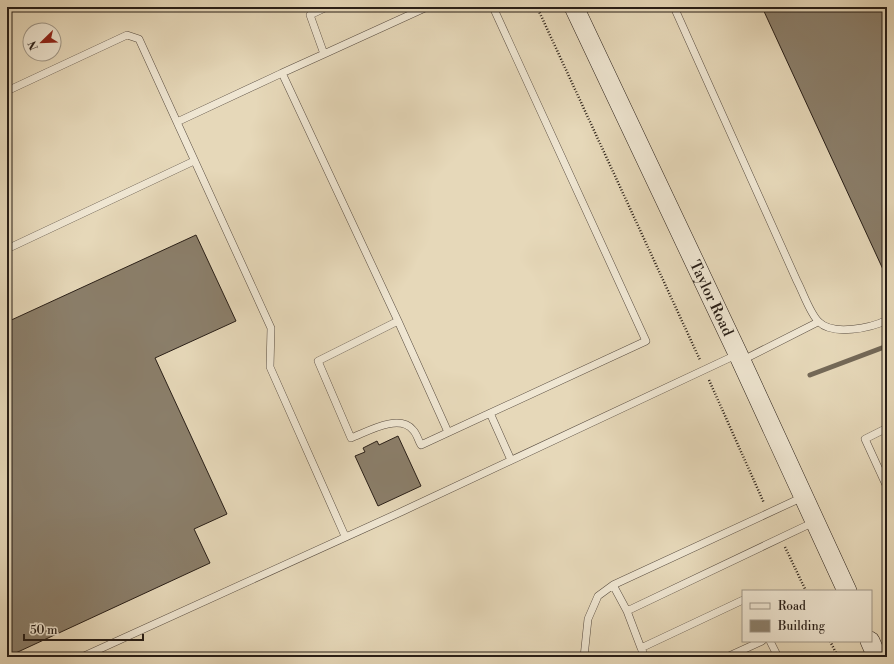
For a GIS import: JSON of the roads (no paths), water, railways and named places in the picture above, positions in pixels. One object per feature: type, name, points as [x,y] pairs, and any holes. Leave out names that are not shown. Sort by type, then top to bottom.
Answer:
[{"type":"street","name":"Taylor Road","points":[[574,7],[740,357],[847,590]]},
{"type":"street","points":[[870,642],[877,657]]},
{"type":"lane","points":[[324,54],[310,15],[327,7]]},
{"type":"lane","points":[[176,122],[282,72],[427,7]]},
{"type":"lane","points":[[398,321],[318,361],[351,438],[392,423],[403,424],[413,430],[421,445],[646,340],[493,7]]},
{"type":"lane","points":[[674,7],[797,281],[818,322],[835,329],[855,329],[879,324],[887,320]]},
{"type":"lane","points":[[7,91],[127,35],[139,39],[271,328],[270,367],[344,536]]},
{"type":"lane","points":[[282,72],[448,432]]},
{"type":"lane","points":[[7,249],[194,161]]},
{"type":"lane","points":[[82,657],[705,369],[740,357],[818,322]]},
{"type":"lane","points":[[490,413],[511,460]]},
{"type":"lane","points":[[887,428],[865,439],[887,487]]},
{"type":"lane","points":[[584,657],[588,619],[598,596],[614,585],[804,497]]},
{"type":"lane","points":[[627,611],[815,521]]},
{"type":"lane","points":[[614,585],[627,611],[646,657]]},
{"type":"lane","points":[[641,648],[742,600]]},
{"type":"lane","points":[[727,657],[760,642]]},
{"type":"lane","points":[[770,642],[778,657]]},
{"type":"waterway","points":[[810,375],[887,346]]}]
